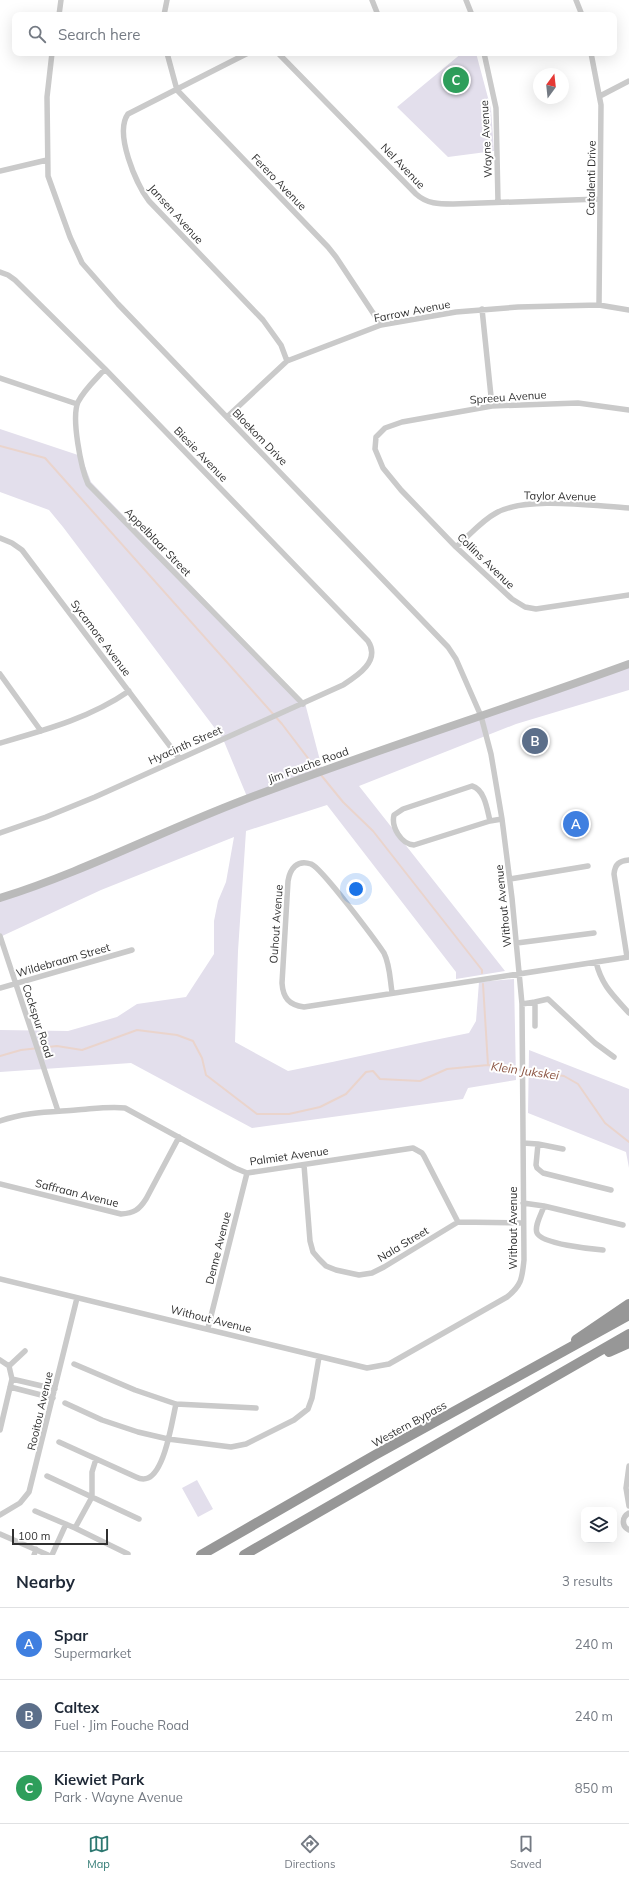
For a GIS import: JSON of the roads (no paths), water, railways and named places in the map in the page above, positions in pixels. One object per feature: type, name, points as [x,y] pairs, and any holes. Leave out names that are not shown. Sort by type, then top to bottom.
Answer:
[{"type":"highway","points":[[554,1358],[591,1328],[629,1304]]},
{"type":"highway","name":"Western Bypass","points":[[201,1555],[375,1455],[554,1358],[629,1315]]},
{"type":"highway","points":[[244,1555],[629,1334]]},
{"type":"highway","points":[[556,1376],[629,1343]]},
{"type":"street","points":[[59,12],[61,0]]},
{"type":"street","points":[[165,12],[167,0]]},
{"type":"street","points":[[372,0],[377,12]]},
{"type":"street","points":[[466,0],[471,12]]},
{"type":"street","points":[[576,0],[581,12]]},
{"type":"street","name":"Bloekom Drive","points":[[52,56],[48,90],[48,176],[70,238],[82,263],[118,304],[448,647],[456,659],[481,716]]},
{"type":"street","name":"Ferero Avenue","points":[[168,56],[177,90],[328,247],[381,325]]},
{"type":"street","name":"Jansen Avenue","points":[[242,56],[131,112],[125,117],[125,144],[136,180],[149,201],[262,320],[281,345],[287,361]]},
{"type":"street","name":"Nel Avenue","points":[[281,56],[421,198],[434,203],[600,199]]},
{"type":"street","name":"Wayne Avenue","points":[[485,56],[494,96],[497,122],[498,202]]},
{"type":"street","name":"Catalenti Drive","points":[[592,56],[600,96],[602,117],[599,305]]},
{"type":"street","points":[[600,96],[629,81]]},
{"type":"street","points":[[0,171],[47,160]]},
{"type":"street","name":"Biesie Avenue","points":[[0,272],[15,280],[105,369],[368,641],[372,651],[370,661]]},
{"type":"street","name":"Farrow Avenue","points":[[227,417],[287,361],[381,325],[482,309],[599,305],[629,310]]},
{"type":"street","points":[[482,309],[492,406]]},
{"type":"street","points":[[0,378],[78,404],[105,369]]},
{"type":"street","name":"Spreeu Avenue","points":[[375,442],[379,432],[385,428],[402,422],[492,406],[578,403],[629,410]]},
{"type":"street","name":"Appelblaar Street","points":[[78,404],[76,418],[80,457],[85,475],[91,487],[303,704]]},
{"type":"street","name":"Collins Avenue","points":[[375,442],[377,455],[391,479],[456,547],[512,599],[525,607],[536,609],[629,595]]},
{"type":"street","name":"Taylor Avenue","points":[[456,547],[490,516],[512,506],[535,503],[629,508]]},
{"type":"street","name":"Sycamore Avenue","points":[[0,538],[12,543],[22,550],[179,758]]},
{"type":"street","name":"Hyacinth Street","points":[[0,833],[69,808],[303,704],[343,685],[361,672],[370,661]]},
{"type":"street","name":"Jim Fouche Road","points":[[0,898],[58,878],[212,812],[406,741],[629,664]]},
{"type":"street","points":[[0,674],[42,731]]},
{"type":"street","points":[[0,743],[80,718],[129,691]]},
{"type":"street","name":"Without Avenue","points":[[0,1279],[208,1328],[319,1357],[368,1368],[390,1364],[507,1297],[518,1288],[521,1283],[524,1260],[522,1004],[520,973],[510,879],[495,770],[481,716]]},
{"type":"street","points":[[490,821],[482,795],[479,790],[472,786],[403,809],[394,815],[393,824],[406,843],[414,845],[490,821],[502,819]]},
{"type":"street","points":[[628,957],[614,874],[616,865],[619,862],[629,860]]},
{"type":"street","name":"Ouhout Avenue","points":[[392,992],[388,964],[384,954],[316,867],[306,863],[297,864],[291,870],[288,881],[282,983],[284,996],[287,1001],[292,1004],[304,1007],[392,992],[628,957]]},
{"type":"street","points":[[510,879],[588,866]]},
{"type":"street","points":[[517,942],[594,933]]},
{"type":"street","name":"Cockspur Road","points":[[0,936],[32,1038],[58,1111]]},
{"type":"street","name":"Wildebraam Street","points":[[0,988],[132,950]]},
{"type":"street","points":[[596,962],[599,976],[605,986],[629,1013]]},
{"type":"street","points":[[522,1004],[548,999],[595,1043],[614,1057]]},
{"type":"street","points":[[535,1002],[535,1026]]},
{"type":"street","name":"Palmiet Avenue","points":[[0,1122],[20,1115],[58,1111],[125,1108],[235,1168],[247,1173],[413,1148],[422,1153],[424,1156],[458,1222]]},
{"type":"street","name":"Saffraan Avenue","points":[[0,1184],[121,1214],[129,1213],[140,1208],[146,1199],[179,1137]]},
{"type":"street","points":[[523,1143],[538,1144],[563,1149]]},
{"type":"street","points":[[538,1144],[536,1162],[539,1171],[610,1190]]},
{"type":"street","name":"Nala Street","points":[[304,1165],[313,1252],[326,1266],[336,1270],[359,1275],[372,1273],[458,1222]]},
{"type":"street","name":"Denne Avenue","points":[[208,1328],[247,1173]]},
{"type":"street","points":[[523,1203],[544,1206],[623,1225]]},
{"type":"street","points":[[544,1206],[536,1228],[536,1232],[540,1238],[578,1248],[603,1250]]},
{"type":"street","points":[[458,1222],[523,1223]]},
{"type":"street","name":"Rooitou Avenue","points":[[0,1515],[20,1503],[29,1492],[77,1298]]},
{"type":"street","points":[[9,1366],[26,1351]]},
{"type":"street","points":[[65,1402],[102,1420],[138,1432],[168,1439],[231,1447],[246,1444],[294,1420],[308,1409],[312,1398],[319,1357]]},
{"type":"street","points":[[0,1360],[9,1366],[12,1378],[0,1430]]},
{"type":"street","points":[[74,1364],[135,1390],[176,1404],[256,1408]]},
{"type":"street","points":[[12,1378],[55,1389]]},
{"type":"street","points":[[10,1387],[53,1398]]},
{"type":"street","points":[[59,1442],[143,1480],[155,1472],[161,1462],[176,1404]]},
{"type":"street","points":[[75,1528],[92,1497],[92,1472],[96,1459]]},
{"type":"street","points":[[629,1466],[626,1488],[629,1506]]},
{"type":"street","points":[[47,1476],[139,1519]]},
{"type":"street","points":[[36,1511],[128,1554]]},
{"type":"street","points":[[629,1513],[625,1516],[623,1521],[624,1526],[629,1530]]},
{"type":"street","points":[[52,1555],[66,1524]]},
{"type":"street","points":[[0,1534],[35,1552],[48,1555]]},
{"type":"waterway","points":[[0,446],[45,458],[282,724],[317,770]]},
{"type":"waterway","points":[[321,775],[343,802],[373,831],[482,970],[482,973]]},
{"type":"waterway","points":[[483,984],[488,1065]]},
{"type":"waterway","name":"Klein Jukskei","points":[[0,1056],[21,1050],[57,1046],[82,1050],[137,1030],[177,1035],[193,1041],[202,1058],[206,1075],[257,1114],[289,1114],[320,1107],[346,1094],[366,1072],[373,1071],[380,1079],[420,1081],[447,1069],[488,1065],[564,1076],[578,1084],[605,1123],[629,1142]]},
{"type":"place","name":"Kiewiet Park","points":[[456,80]]},
{"type":"place","name":"Caltex","points":[[535,741]]},
{"type":"place","name":"Spar","points":[[576,824]]}]
